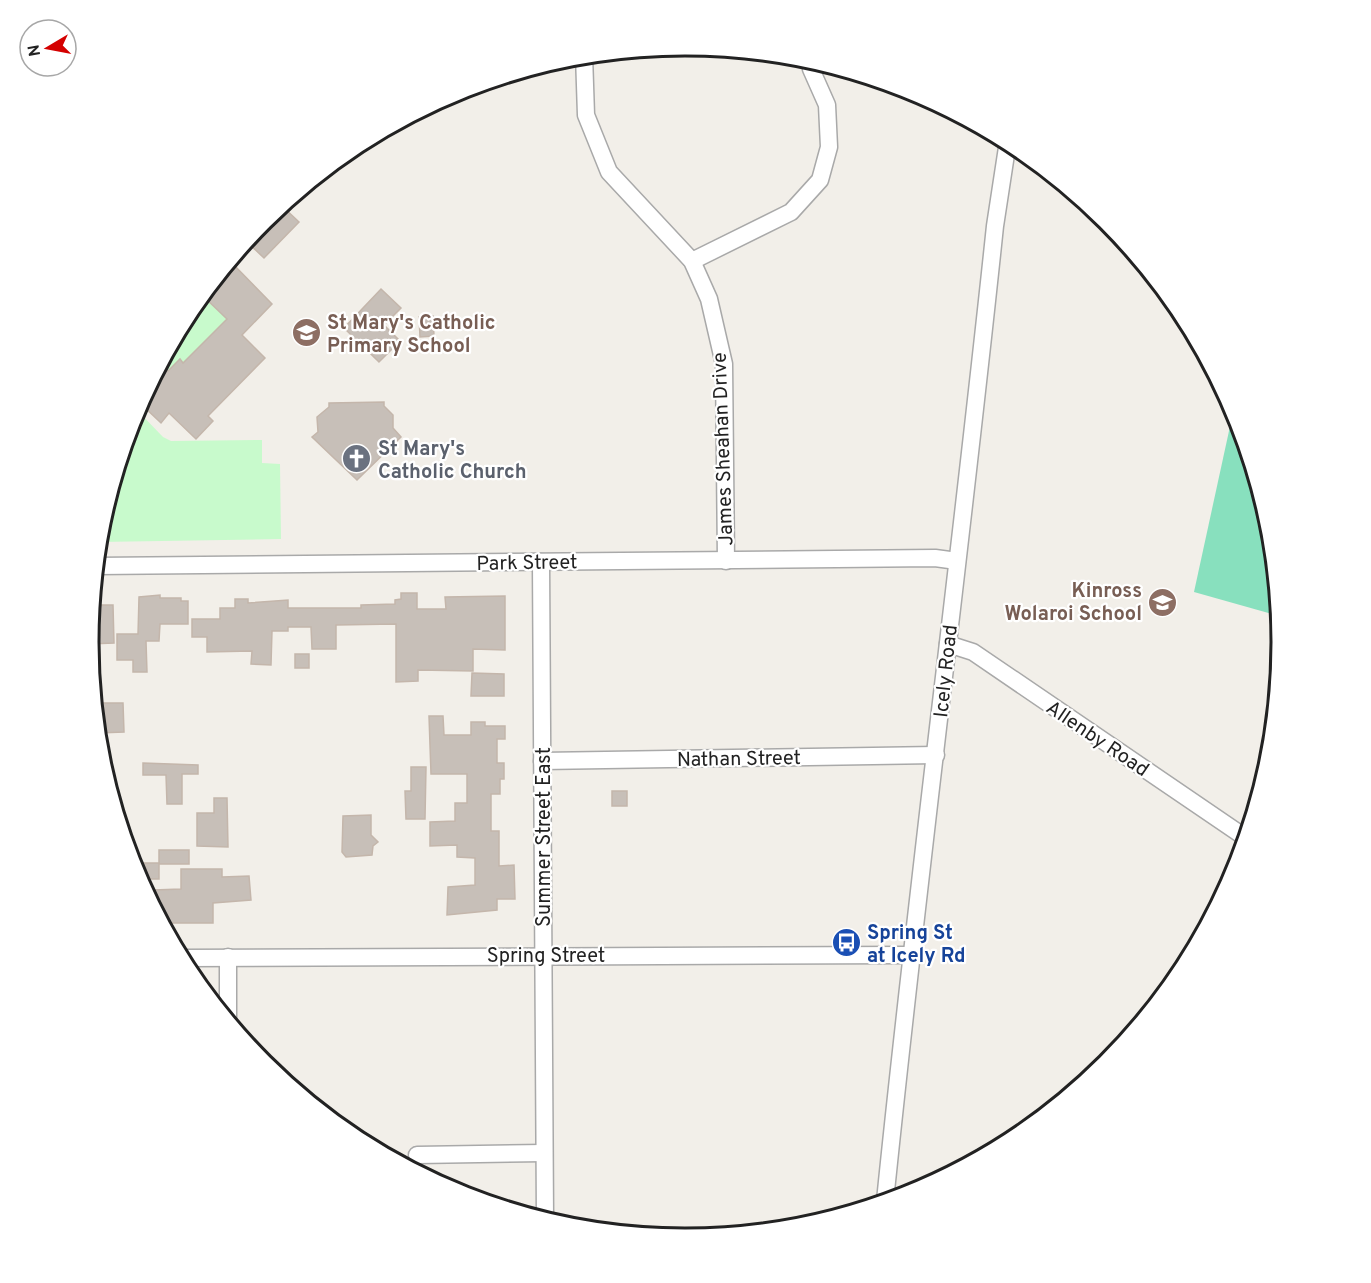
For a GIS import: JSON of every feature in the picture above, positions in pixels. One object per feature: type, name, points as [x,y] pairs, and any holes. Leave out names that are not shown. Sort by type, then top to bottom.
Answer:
[{"type":"street","name":"James Sheahan Drive","points":[[584,65],[586,115],[609,172],[692,261],[709,299],[724,364],[726,561]]},
{"type":"street","points":[[692,261],[791,212],[820,180],[829,147],[827,105],[811,69]]},
{"type":"street","name":"Icely Road","points":[[886,1192],[910,956],[936,755],[995,226],[1006,151]]},
{"type":"street","name":"Park Street","points":[[105,566],[935,558],[957,561]]},
{"type":"street","name":"Summer Street East","points":[[541,562],[545,1210]]},
{"type":"street","name":"Allenby Road","points":[[948,644],[973,652],[1239,833]]},
{"type":"street","name":"Nathan Street","points":[[542,761],[936,755]]},
{"type":"street","name":"Spring Street","points":[[192,958],[543,955],[910,956]]},
{"type":"street","points":[[228,957],[228,1007]]},
{"type":"street","points":[[417,1155],[544,1153]]},
{"type":"green space","points":[[209,302],[227,319],[202,345],[183,397],[163,377],[178,348]]},
{"type":"green space","points":[[144,417],[163,437],[171,441],[262,440],[262,463],[280,464],[281,539],[109,542],[119,490]]},
{"type":"green space","points":[[1230,426],[1252,490],[1260,527],[1271,614],[1194,592]]},
{"type":"building","points":[[288,211],[299,222],[264,258],[252,247]]},
{"type":"building","points":[[236,267],[272,304],[242,335],[265,358],[208,416],[213,421],[196,439],[169,413],[161,423],[147,410],[166,371],[180,359],[183,363],[227,319],[209,301]]},
{"type":"building","points":[[381,289],[401,308],[384,325],[400,341],[379,362],[344,328]]},
{"type":"building","points":[[433,316],[434,336],[420,337],[419,317]]},
{"type":"building","name":"St Mary's Catholic Church","points":[[384,402],[384,406],[393,415],[393,428],[401,437],[357,480],[312,437],[318,432],[317,417],[329,407],[329,403]]},
{"type":"building","points":[[401,593],[417,593],[417,609],[446,609],[445,597],[505,596],[505,650],[473,649],[473,671],[418,670],[418,681],[396,682],[396,624],[336,625],[336,649],[312,649],[311,627],[288,627],[288,631],[272,631],[271,665],[251,664],[252,651],[207,652],[207,637],[192,637],[192,619],[220,619],[220,608],[235,608],[235,599],[248,599],[248,603],[288,600],[288,608],[361,608],[361,605],[395,604],[395,600],[401,599]]},
{"type":"building","points":[[160,595],[160,598],[181,598],[181,601],[188,601],[188,624],[160,624],[159,641],[146,641],[147,672],[133,672],[133,660],[117,660],[117,634],[138,634],[139,597]]},
{"type":"building","points":[[101,605],[113,605],[114,643],[99,644]]},
{"type":"building","points":[[295,654],[309,654],[309,668],[295,668]]},
{"type":"building","points":[[472,673],[504,674],[504,696],[471,696]]},
{"type":"building","points":[[103,703],[123,703],[124,732],[107,733]]},
{"type":"building","points":[[429,716],[443,716],[444,735],[471,735],[471,722],[485,722],[485,726],[505,726],[505,739],[497,739],[497,763],[504,763],[504,779],[500,779],[500,794],[491,794],[491,831],[499,831],[499,866],[514,865],[515,899],[497,899],[497,910],[447,915],[448,887],[475,885],[475,858],[457,857],[457,845],[430,846],[430,822],[455,821],[455,803],[467,803],[467,774],[431,774]]},
{"type":"building","points":[[143,763],[198,765],[198,774],[182,774],[182,804],[167,804],[166,775],[143,775]]},
{"type":"building","points":[[411,767],[426,767],[425,819],[406,819],[405,791],[411,791]]},
{"type":"building","points":[[612,791],[627,791],[627,806],[612,806]]},
{"type":"building","points":[[214,798],[227,798],[228,847],[197,846],[197,813],[214,813]]},
{"type":"building","points":[[371,815],[371,835],[378,842],[373,846],[372,855],[346,857],[342,852],[343,816]]},
{"type":"building","points":[[159,850],[189,850],[189,864],[159,864]]},
{"type":"building","points":[[143,863],[159,863],[159,879],[150,879]]},
{"type":"building","points":[[181,869],[222,869],[222,877],[249,876],[251,900],[213,903],[213,923],[172,923],[155,890],[181,889]]},
{"type":"place","name":"St Mary's Catholic Primary School","points":[[306,333]]},
{"type":"place","name":"St Mary's Catholic Church","points":[[357,459]]},
{"type":"place","name":"Kinross Wolaroi School","points":[[1163,602]]},
{"type":"place","name":"Spring St at Icely Rd","points":[[846,943]]}]
